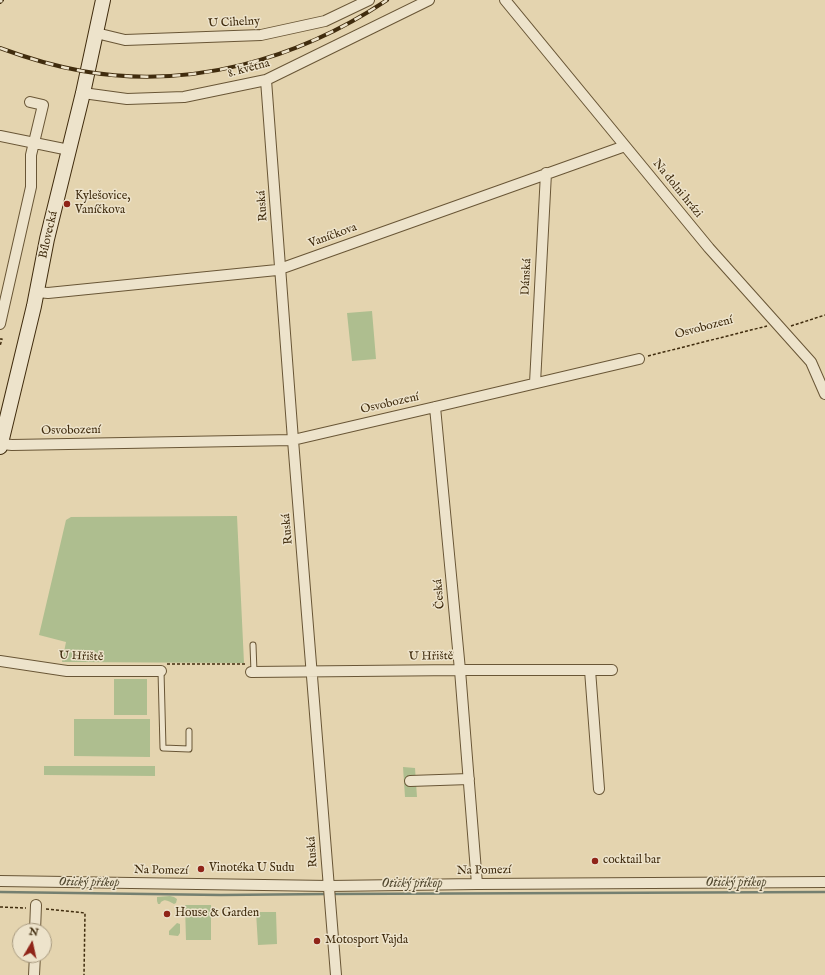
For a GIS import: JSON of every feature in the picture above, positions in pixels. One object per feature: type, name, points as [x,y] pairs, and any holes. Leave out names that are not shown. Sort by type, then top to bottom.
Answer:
[{"type":"main road","name":"Bílovecká","points":[[0,445],[37,292],[49,231],[83,93],[103,0]]},
{"type":"street","name":"U Cihelny","points":[[96,33],[125,40],[261,35],[325,21],[369,0]]},
{"type":"street","name":"8. května","points":[[83,93],[127,99],[184,97],[266,80],[429,0]]},
{"type":"street","name":"Na dolni hrázi","points":[[505,0],[709,248],[811,362],[825,394]]},
{"type":"street","name":"Ruská","points":[[266,80],[336,975]]},
{"type":"street","points":[[0,324],[31,187],[31,155],[43,105],[30,102]]},
{"type":"street","points":[[0,136],[69,150]]},
{"type":"street","name":"Vaníčkova","points":[[37,292],[48,293],[281,269],[625,146]]},
{"type":"street","name":"Dánská","points":[[535,383],[546,173]]},
{"type":"street","name":"Osvobození","points":[[0,445],[293,440],[639,359]]},
{"type":"street","name":"Česká","points":[[435,407],[460,670],[477,884]]},
{"type":"street","name":"U Hřiště","points":[[0,661],[67,671],[161,671]]},
{"type":"street","points":[[590,670],[599,789]]},
{"type":"street","name":"U Hřiště","points":[[252,672],[612,670]]},
{"type":"street","points":[[410,781],[469,779]]},
{"type":"street","name":"Na Pomezí","points":[[0,881],[330,892],[477,884],[825,882]]},
{"type":"street","points":[[35,923],[36,907]]},
{"type":"street","points":[[34,975],[35,963]]},
{"type":"lane","points":[[252,645],[252,672]]},
{"type":"lane","points":[[161,671],[163,748],[189,748],[189,731]]},
{"type":"path","name":"Osvobození","points":[[639,359],[825,315]]},
{"type":"path","points":[[0,339],[2,339],[0,346]]},
{"type":"path","points":[[0,907],[36,907],[85,913],[84,975]]},
{"type":"green space","points":[[372,311],[376,359],[352,361],[347,313]]},
{"type":"green space","points":[[237,516],[244,663],[62,662],[66,642],[39,635],[66,520],[71,517]]},
{"type":"green space","points":[[114,679],[147,679],[147,715],[114,715]]},
{"type":"green space","points":[[74,719],[150,719],[150,757],[74,756]]},
{"type":"green space","points":[[44,766],[155,766],[155,776],[44,775]]},
{"type":"green space","points":[[403,767],[415,768],[417,797],[405,797]]},
{"type":"green space","points":[[170,896],[177,899],[176,903],[174,904],[164,900],[158,904],[157,897]]},
{"type":"green space","points":[[185,905],[211,905],[211,940],[186,940]]},
{"type":"green space","points":[[256,912],[276,912],[277,944],[258,945]]},
{"type":"green space","points":[[177,923],[180,924],[180,933],[178,936],[169,935],[169,931]]},
{"type":"waterway","name":"Otický příkop","points":[[0,892],[221,895],[327,894]]},
{"type":"waterway","name":"Otický příkop","points":[[332,894],[825,892]]},
{"type":"railway","points":[[0,48],[61,67],[122,76],[162,76],[202,73],[241,65],[279,54],[316,39],[352,21],[387,0]]},
{"type":"place","name":"Kylešovice, Vaníčkova","points":[[67,204]]},
{"type":"place","name":"cocktail bar","points":[[595,861]]},
{"type":"place","name":"Vinotéka U Sudu","points":[[201,869]]},
{"type":"place","name":"House & Garden","points":[[167,914]]},
{"type":"place","name":"Motosport Vajda","points":[[317,941]]}]
